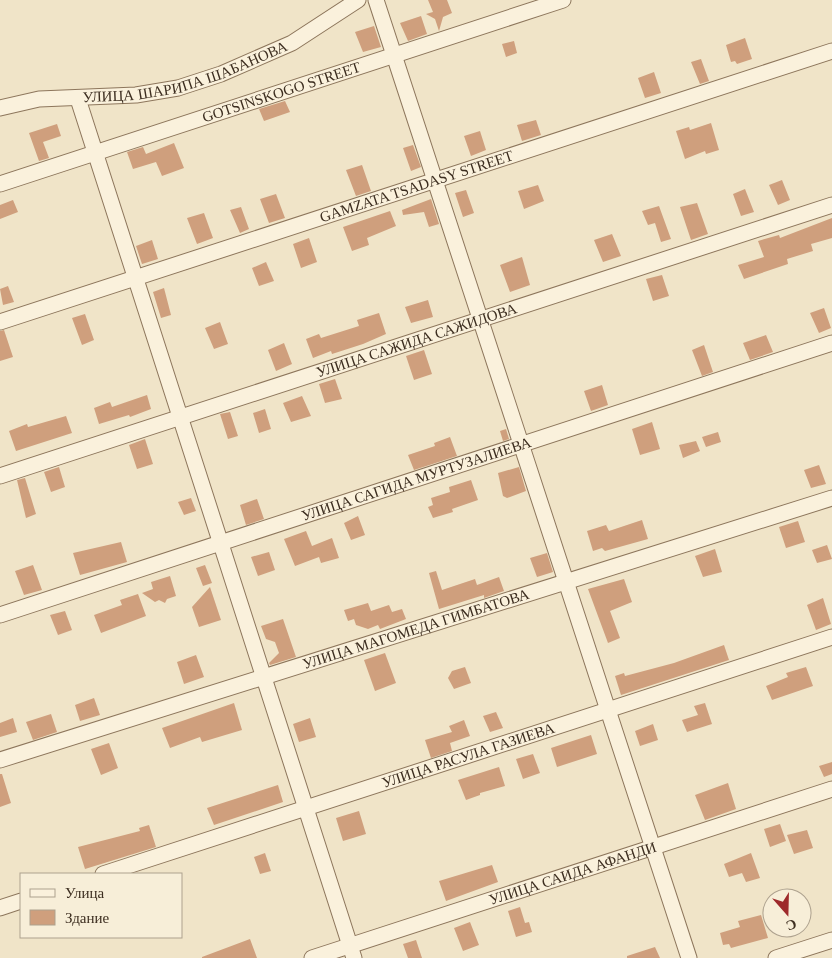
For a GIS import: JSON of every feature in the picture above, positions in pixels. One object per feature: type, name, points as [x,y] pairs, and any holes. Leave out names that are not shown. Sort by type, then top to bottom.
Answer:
[{"type":"street","name":"УЛИЦА ШАРИПА ШАБАНОВА","points":[[0,108],[39,99],[67,96],[78,98],[136,95],[178,88],[221,74],[292,43],[358,0]]},
{"type":"street","points":[[376,0],[689,958]]},
{"type":"street","name":"GOTSINSKOGO STREET","points":[[0,184],[563,0]]},
{"type":"street","name":"GAMZATA TSADASY STREET","points":[[0,322],[832,51]]},
{"type":"street","points":[[78,98],[352,952]]},
{"type":"street","name":"УЛИЦА САЖИДА САЖИДОВА","points":[[0,476],[832,205]]},
{"type":"street","name":"УЛИЦА САГИДА МУРТУЗАЛИЕВА","points":[[0,615],[832,343]]},
{"type":"street","name":"УЛИЦА МАГОМЕДА ГИМБАТОВА","points":[[0,760],[832,498]]},
{"type":"street","name":"УЛИЦА РАСУЛА ГАЗИЕВА","points":[[106,873],[832,637]]},
{"type":"street","name":"УЛИЦА САИДА АФАНДИ","points":[[312,958],[352,952],[653,847],[832,788]]},
{"type":"street","points":[[0,908],[20,901]]},
{"type":"street","points":[[776,958],[832,940]]},
{"type":"building","points":[[428,0],[447,0],[452,13],[443,17],[439,31],[435,19],[426,14],[433,12]]},
{"type":"building","points":[[421,16],[427,34],[408,41],[400,23]]},
{"type":"building","points":[[374,26],[381,47],[363,52],[355,32]]},
{"type":"building","points":[[745,38],[752,59],[737,64],[735,61],[731,62],[726,45]]},
{"type":"building","points":[[514,41],[517,53],[506,57],[502,44]]},
{"type":"building","points":[[701,59],[709,81],[700,84],[691,62]]},
{"type":"building","points":[[654,72],[661,93],[645,98],[638,78]]},
{"type":"building","points":[[285,101],[290,112],[264,121],[259,109]]},
{"type":"building","points":[[536,120],[541,135],[522,141],[517,125]]},
{"type":"building","points":[[711,123],[719,150],[706,154],[705,151],[685,159],[676,131],[689,127],[690,130]]},
{"type":"building","points":[[57,124],[61,136],[43,142],[49,158],[39,161],[29,133]]},
{"type":"building","points":[[480,131],[486,150],[471,156],[464,136]]},
{"type":"building","points":[[174,143],[184,168],[162,176],[156,162],[133,169],[127,152],[143,147],[146,154]]},
{"type":"building","points":[[413,145],[421,167],[411,171],[403,148]]},
{"type":"building","points":[[362,165],[371,191],[356,196],[346,170]]},
{"type":"building","points":[[782,180],[790,200],[778,205],[769,185]]},
{"type":"building","points":[[538,185],[544,201],[524,209],[518,191]]},
{"type":"building","points":[[745,189],[754,212],[741,216],[733,194]]},
{"type":"building","points":[[466,190],[474,213],[463,217],[455,193]]},
{"type":"building","points":[[276,194],[285,218],[269,223],[260,199]]},
{"type":"building","points":[[431,199],[439,224],[429,227],[424,212],[403,215],[402,210]]},
{"type":"building","points":[[13,200],[18,212],[0,219],[0,205]]},
{"type":"building","points":[[697,203],[708,234],[691,240],[680,207]]},
{"type":"building","points":[[659,206],[671,239],[661,242],[655,223],[648,225],[642,211]]},
{"type":"building","points":[[241,207],[249,229],[240,233],[230,210]]},
{"type":"building","points":[[390,211],[396,226],[367,238],[369,245],[352,251],[343,227]]},
{"type":"building","points":[[204,213],[213,238],[197,244],[187,218]]},
{"type":"building","points":[[832,218],[832,238],[811,244],[813,251],[787,259],[788,264],[744,279],[738,265],[764,257],[758,241],[779,235],[780,238]]},
{"type":"building","points":[[612,234],[621,256],[603,262],[594,240]]},
{"type":"building","points":[[309,238],[317,262],[301,268],[293,244]]},
{"type":"building","points":[[152,240],[158,259],[142,264],[136,246]]},
{"type":"building","points":[[522,257],[530,285],[510,292],[500,265]]},
{"type":"building","points":[[266,262],[274,281],[259,286],[252,268]]},
{"type":"building","points":[[662,275],[669,296],[653,301],[646,279]]},
{"type":"building","points":[[8,286],[14,302],[3,305],[0,289]]},
{"type":"building","points":[[164,288],[171,315],[161,318],[153,292]]},
{"type":"building","points":[[428,300],[433,317],[411,323],[405,307]]},
{"type":"building","points":[[824,308],[831,328],[819,333],[810,313]]},
{"type":"building","points":[[379,313],[386,334],[363,344],[332,354],[331,351],[313,358],[306,339],[319,334],[321,338],[359,326],[357,320]]},
{"type":"building","points":[[85,314],[94,340],[82,345],[72,318]]},
{"type":"building","points":[[220,322],[228,344],[214,349],[205,328]]},
{"type":"building","points":[[4,330],[13,357],[0,361],[0,331]]},
{"type":"building","points":[[766,335],[773,352],[750,360],[743,343]]},
{"type":"building","points":[[284,343],[292,364],[276,371],[268,350]]},
{"type":"building","points":[[704,345],[713,372],[702,376],[692,350]]},
{"type":"building","points":[[424,350],[432,374],[414,380],[406,356]]},
{"type":"building","points":[[335,379],[342,399],[325,403],[319,384]]},
{"type":"building","points":[[602,385],[608,405],[591,411],[584,391]]},
{"type":"building","points":[[147,395],[151,409],[130,417],[129,415],[99,424],[94,408],[110,402],[112,407]]},
{"type":"building","points":[[302,396],[311,416],[291,422],[283,403]]},
{"type":"building","points":[[265,409],[271,429],[259,433],[253,413]]},
{"type":"building","points":[[230,412],[238,436],[228,439],[220,414]]},
{"type":"building","points":[[66,416],[72,433],[16,451],[9,431],[27,424],[28,427]]},
{"type":"building","points":[[652,422],[660,449],[640,455],[632,429]]},
{"type":"building","points":[[506,429],[509,439],[503,441],[500,431]]},
{"type":"building","points":[[718,432],[721,442],[706,447],[702,437]]},
{"type":"building","points":[[450,437],[457,456],[414,470],[408,455],[435,446],[434,443]]},
{"type":"building","points":[[145,439],[153,464],[137,469],[129,445]]},
{"type":"building","points":[[696,441],[700,451],[683,458],[679,445]]},
{"type":"building","points":[[819,465],[826,484],[811,488],[804,470]]},
{"type":"building","points":[[59,467],[65,487],[51,492],[44,472]]},
{"type":"building","points":[[519,467],[526,491],[507,498],[503,496],[498,473]]},
{"type":"building","points":[[25,478],[36,514],[26,518],[17,480]]},
{"type":"building","points":[[471,480],[478,500],[452,509],[453,512],[433,518],[428,507],[433,505],[431,498],[450,492],[449,487]]},
{"type":"building","points":[[191,498],[196,511],[184,515],[178,502]]},
{"type":"building","points":[[257,499],[264,519],[246,525],[240,505]]},
{"type":"building","points":[[358,516],[365,535],[351,540],[344,523]]},
{"type":"building","points":[[642,520],[648,539],[605,551],[602,548],[593,551],[587,531],[606,525],[609,531]]},
{"type":"building","points":[[798,521],[805,542],[786,548],[779,527]]},
{"type":"building","points":[[306,531],[312,546],[332,538],[339,558],[321,563],[319,557],[295,566],[284,539]]},
{"type":"building","points":[[121,542],[127,562],[80,575],[73,553]]},
{"type":"building","points":[[827,545],[832,559],[817,563],[812,550]]},
{"type":"building","points":[[715,549],[722,572],[703,577],[695,556]]},
{"type":"building","points":[[269,552],[275,570],[258,576],[251,557]]},
{"type":"building","points":[[547,553],[553,572],[537,577],[530,558]]},
{"type":"building","points":[[33,565],[42,590],[24,595],[15,571]]},
{"type":"building","points":[[205,565],[212,583],[203,586],[196,568]]},
{"type":"building","points":[[436,571],[442,590],[475,579],[477,585],[499,577],[504,591],[439,609],[429,573]]},
{"type":"building","points":[[170,576],[176,596],[167,599],[165,603],[159,600],[155,602],[142,593],[153,589],[151,582]]},
{"type":"building","points":[[624,579],[632,602],[610,611],[620,638],[608,643],[588,589]]},
{"type":"building","points":[[210,587],[221,620],[199,627],[192,607]]},
{"type":"building","points":[[138,594],[146,616],[101,633],[94,615],[122,605],[120,600]]},
{"type":"building","points":[[823,598],[831,624],[816,630],[807,605]]},
{"type":"building","points":[[368,603],[371,611],[389,605],[392,612],[402,609],[406,619],[380,629],[378,625],[368,629],[356,625],[354,619],[348,621],[344,610]]},
{"type":"building","points":[[65,611],[72,630],[58,635],[50,615]]},
{"type":"building","points":[[283,619],[296,657],[270,665],[269,663],[279,653],[275,642],[266,639],[261,626]]},
{"type":"building","points":[[724,645],[729,660],[621,695],[615,676],[624,673],[625,676],[674,663]]},
{"type":"building","points":[[385,653],[396,683],[375,691],[364,660]]},
{"type":"building","points":[[196,655],[204,677],[184,684],[177,662]]},
{"type":"building","points":[[465,667],[471,683],[454,689],[448,678],[452,671]]},
{"type":"building","points":[[806,667],[813,686],[772,700],[766,686],[788,677],[786,673]]},
{"type":"building","points":[[94,698],[100,715],[80,721],[75,705]]},
{"type":"building","points":[[234,703],[242,730],[202,742],[200,737],[170,748],[162,728]]},
{"type":"building","points":[[705,703],[712,724],[687,732],[682,720],[698,715],[694,706]]},
{"type":"building","points":[[496,712],[503,728],[490,732],[483,716]]},
{"type":"building","points":[[51,714],[57,732],[33,740],[26,722]]},
{"type":"building","points":[[13,718],[17,732],[0,737],[0,723]]},
{"type":"building","points":[[310,718],[316,737],[299,742],[293,724]]},
{"type":"building","points":[[464,720],[470,736],[450,743],[452,751],[431,758],[425,740],[452,732],[449,726]]},
{"type":"building","points":[[653,724],[658,740],[640,746],[635,731]]},
{"type":"building","points":[[591,735],[597,754],[557,767],[551,748]]},
{"type":"building","points":[[109,743],[118,768],[101,775],[91,749]]},
{"type":"building","points":[[533,754],[540,773],[523,779],[516,759]]},
{"type":"building","points":[[832,762],[832,774],[824,777],[819,766]]},
{"type":"building","points":[[499,767],[505,786],[480,793],[480,795],[466,800],[458,780]]},
{"type":"building","points":[[0,774],[2,774],[11,803],[0,807]]},
{"type":"building","points":[[728,783],[736,809],[705,820],[695,795]]},
{"type":"building","points":[[278,785],[283,802],[214,825],[207,808]]},
{"type":"building","points":[[359,811],[366,834],[343,841],[336,818]]},
{"type":"building","points":[[780,824],[786,841],[770,847],[764,829]]},
{"type":"building","points":[[149,825],[156,847],[85,869],[78,847],[140,831],[139,828]]},
{"type":"building","points":[[807,830],[813,848],[794,854],[787,835]]},
{"type":"building","points":[[265,853],[271,871],[260,874],[254,857]]},
{"type":"building","points":[[751,853],[760,878],[746,882],[742,873],[729,877],[724,864]]},
{"type":"building","points":[[492,865],[498,882],[446,901],[439,881]]},
{"type":"building","points":[[520,907],[525,923],[529,922],[532,932],[516,937],[508,911]]},
{"type":"building","points":[[761,915],[762,938],[768,938],[731,948],[729,944],[723,945],[720,933],[740,927],[738,921]]},
{"type":"building","points":[[470,922],[479,945],[463,951],[454,928]]},
{"type":"building","points":[[250,939],[257,958],[202,958],[202,957]]},
{"type":"building","points":[[416,940],[422,958],[408,958],[403,944]]},
{"type":"building","points":[[655,947],[660,958],[627,958],[627,956]]}]
